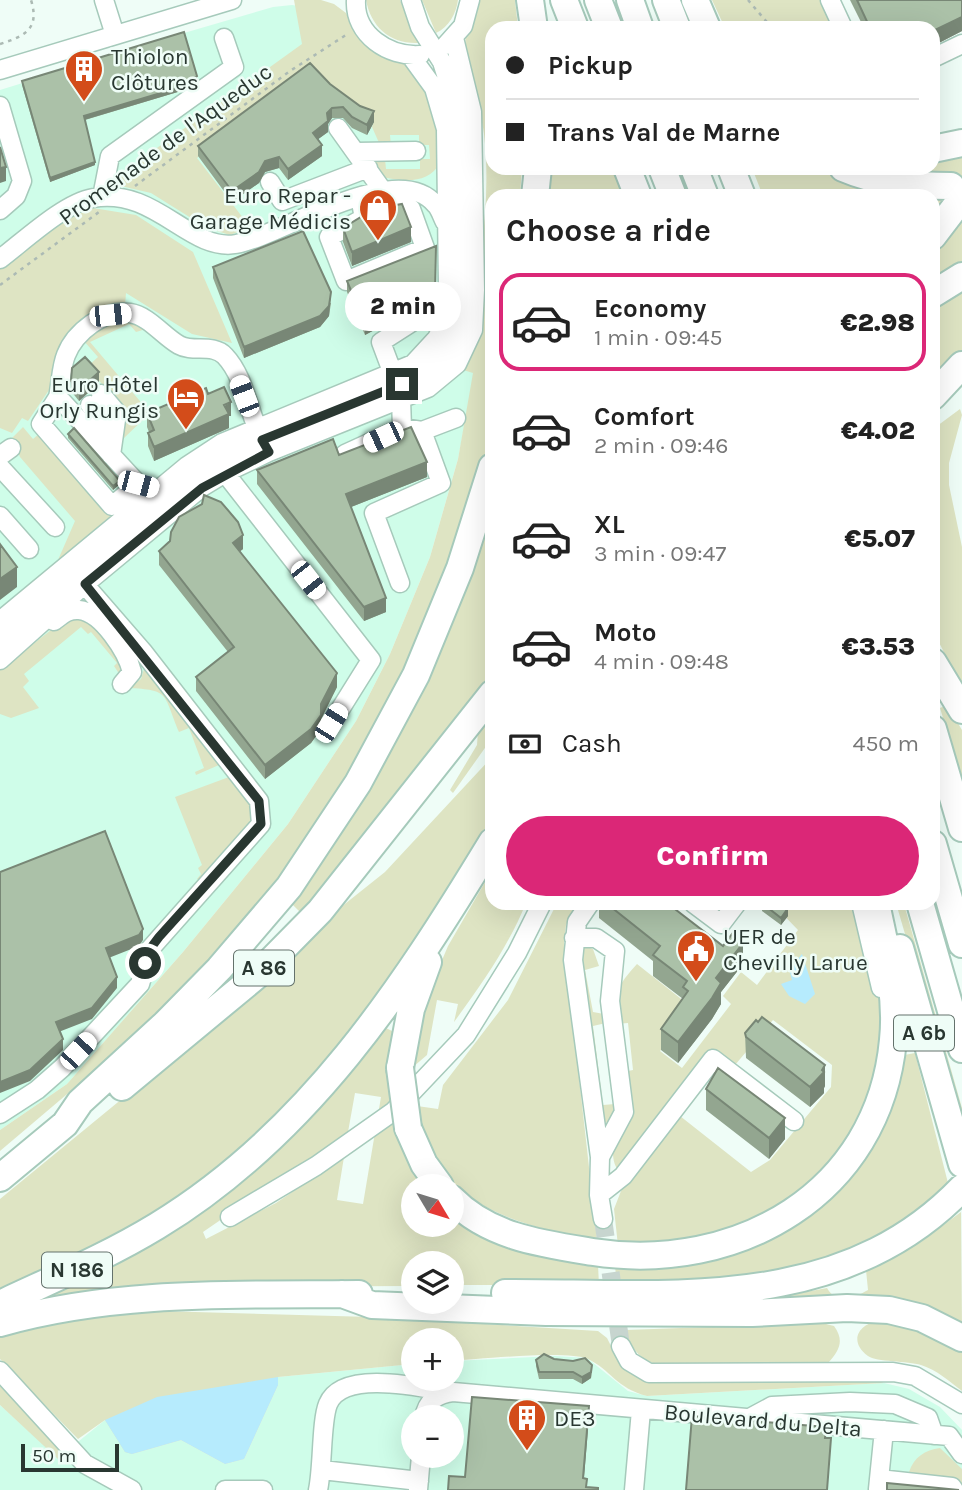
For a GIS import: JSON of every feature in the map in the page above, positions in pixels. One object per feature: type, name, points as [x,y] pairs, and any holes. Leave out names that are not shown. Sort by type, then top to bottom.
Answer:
[{"type":"highway","points":[[530,0],[533,21]]},
{"type":"highway","points":[[564,0],[572,21]]},
{"type":"highway","points":[[598,0],[606,21]]},
{"type":"highway","points":[[630,0],[638,21]]},
{"type":"highway","points":[[666,0],[674,21]]},
{"type":"highway","points":[[940,148],[962,143]]},
{"type":"highway","points":[[862,175],[879,181],[936,189]]},
{"type":"highway","points":[[940,223],[957,192]]},
{"type":"highway","points":[[940,290],[962,276]]},
{"type":"highway","points":[[940,389],[962,365]]},
{"type":"highway","points":[[940,405],[962,387]]},
{"type":"highway","points":[[0,1178],[68,1123],[80,1102],[165,1024],[264,918],[336,819],[384,737],[433,637],[470,541],[485,491]]},
{"type":"highway","points":[[940,674],[962,710]]},
{"type":"highway","name":"A 86","points":[[68,1123],[90,1113],[161,1055],[256,976],[299,933],[346,881],[485,703]]},
{"type":"highway","points":[[940,753],[962,828]]},
{"type":"highway","points":[[431,1174],[408,1128],[400,1068],[411,1009],[446,918],[485,854]]},
{"type":"highway","points":[[940,868],[962,944]]},
{"type":"highway","points":[[464,1208],[500,1231],[547,1245],[652,1256],[701,1252],[726,1245],[771,1226],[814,1196],[839,1170],[861,1138],[883,1092],[894,1036],[894,1002],[877,910]]},
{"type":"highway","name":"A 6b","points":[[888,910],[962,1164]]},
{"type":"highway","points":[[921,910],[962,1049]]},
{"type":"highway","name":"N 186","points":[[0,1304],[63,1277],[150,1230],[242,1164],[296,1116],[358,1045],[446,918]]},
{"type":"highway","points":[[464,1294],[715,1292],[771,1287],[844,1266],[891,1243],[936,1212],[962,1188]]},
{"type":"highway","points":[[342,1294],[372,1305],[546,1312],[739,1313],[847,1308],[889,1310],[922,1318],[962,1338]]},
{"type":"highway","points":[[0,1323],[84,1305],[148,1298],[401,1294]]},
{"type":"street","points":[[104,0],[116,35]]},
{"type":"street","points":[[0,70],[232,0]]},
{"type":"street","points":[[0,642],[76,574],[195,477],[225,457],[423,374],[438,362],[459,327],[462,304],[458,112],[452,88],[436,51],[420,27],[411,0]]},
{"type":"street","points":[[351,2],[370,37],[395,53],[410,55],[436,51],[454,38],[468,12],[470,0]]},
{"type":"street","points":[[830,0],[840,21]]},
{"type":"street","points":[[111,197],[110,156],[234,67],[224,38]]},
{"type":"street","points":[[0,660],[76,574],[158,490],[222,443],[263,440],[401,399],[428,388],[457,364],[466,349],[474,321],[472,112],[454,38]]},
{"type":"street","points":[[940,55],[962,44]]},
{"type":"street","points":[[0,621],[76,574],[225,473],[263,440],[413,364],[427,352],[445,322],[448,288],[446,129],[434,88],[410,55]]},
{"type":"street","points":[[940,68],[962,57]]},
{"type":"street","points":[[0,106],[22,181],[16,196],[0,210]]},
{"type":"street","points":[[338,128],[383,191]]},
{"type":"street","points":[[357,152],[416,150]]},
{"type":"street","points":[[270,182],[282,201],[368,168]]},
{"type":"street","points":[[0,259],[73,206],[111,197],[150,206],[202,239],[232,245],[362,205],[383,191],[412,191],[433,185],[446,175]]},
{"type":"street","points":[[412,191],[435,203],[446,223]]},
{"type":"street","points":[[362,205],[402,206],[411,209],[425,248],[346,281],[329,236],[359,223],[362,205]]},
{"type":"street","points":[[138,484],[111,506],[41,424],[71,376],[67,354],[76,340],[94,322],[110,315],[130,313],[150,323],[182,347],[216,350],[224,355],[235,371],[263,440]]},
{"type":"street","points":[[393,374],[381,342],[420,317]]},
{"type":"street","points":[[58,397],[138,484],[158,490]]},
{"type":"street","points":[[95,399],[117,413],[112,430],[111,455]]},
{"type":"street","points":[[401,399],[402,428]]},
{"type":"street","points":[[345,454],[402,428],[422,431],[456,418]]},
{"type":"street","points":[[400,583],[374,513],[441,483],[422,431]]},
{"type":"street","points":[[0,467],[55,527]]},
{"type":"street","points":[[225,473],[371,660],[331,723]]},
{"type":"street","points":[[0,516],[29,549]]},
{"type":"street","points":[[0,1114],[37,1090],[62,1068],[140,984],[150,949],[261,824],[259,801],[76,574]]},
{"type":"street","points":[[0,660],[66,611],[80,610],[94,614],[129,659],[132,672],[122,684]]},
{"type":"street","points":[[230,1217],[316,1166],[394,1111],[466,1035],[517,953],[538,910]]},
{"type":"street","points":[[585,910],[577,922],[573,960],[600,1157],[599,1195],[603,1219]]},
{"type":"street","points":[[702,910],[721,924],[732,910]]},
{"type":"street","points":[[863,910],[894,1036]]},
{"type":"street","points":[[574,938],[596,938],[615,951],[610,1001],[624,1112],[600,1157]]},
{"type":"street","points":[[599,1195],[623,1175],[713,1059],[794,1121]]},
{"type":"street","points":[[621,1346],[629,1361],[649,1373],[893,1372],[915,1376],[962,1404]]},
{"type":"street","points":[[0,1371],[85,1464],[132,1490]]},
{"type":"street","name":"Boulevard du Delta","points":[[318,1490],[328,1404],[337,1391],[354,1382],[746,1420],[949,1436],[962,1454]]},
{"type":"street","points":[[428,1405],[434,1398],[453,1392]]},
{"type":"street","points":[[746,1420],[772,1406],[850,1402],[895,1404],[928,1418],[934,1435]]},
{"type":"street","name":"Boulevard du Delta","points":[[634,1490],[641,1410]]},
{"type":"street","name":"Boulevard du Delta","points":[[884,1430],[878,1484],[952,1487],[954,1490]]},
{"type":"street","points":[[322,1470],[419,1485]]},
{"type":"street","points":[[225,1490],[263,1490]]},
{"type":"path","points":[[0,44],[26,35],[32,29],[34,9],[31,0]]},
{"type":"path","points":[[748,0],[766,21]]},
{"type":"path","name":"Promenade de l'Aqueduc","points":[[0,285],[111,197],[290,71],[352,31]]},
{"type":"shaded area","points":[[294,0],[321,0],[334,4],[346,13],[355,32],[373,50],[413,66],[437,105],[440,163],[435,170],[414,180],[382,177],[374,160],[385,159],[386,169],[420,169],[420,159],[430,159],[429,145],[419,145],[419,135],[390,135],[391,146],[380,145],[372,127],[374,121],[309,74],[197,158],[250,227],[230,235],[207,228],[151,193],[108,183],[302,44]]},
{"type":"shaded area","points":[[366,0],[400,0],[418,43],[408,43],[383,32],[372,18]]},
{"type":"shaded area","points":[[422,0],[458,0],[451,20],[436,33]]},
{"type":"shaded area","points":[[479,0],[515,0],[517,21],[485,21],[485,149],[465,45]]},
{"type":"shaded area","points":[[712,0],[822,0],[832,21],[722,21]]},
{"type":"shaded area","points":[[292,5],[346,13],[355,32],[373,50],[421,73],[478,353],[458,459],[430,557],[390,654],[356,721],[288,824],[183,952],[67,1084],[0,1130],[0,90],[273,7]]},
{"type":"shaded area","points":[[962,150],[962,182],[912,175],[940,175],[940,153]]},
{"type":"shaded area","points":[[486,175],[522,175],[520,189],[486,189]]},
{"type":"shaded area","points":[[548,175],[615,175],[620,189],[546,189]]},
{"type":"shaded area","points":[[755,175],[858,175],[915,189],[760,189]]},
{"type":"shaded area","points":[[93,208],[136,215],[193,252],[232,343],[192,334],[126,293],[125,306],[79,323],[64,337],[57,354],[49,390],[28,421],[22,418],[12,433],[0,428],[0,268],[68,218]]},
{"type":"shaded area","points":[[485,208],[485,457],[476,491],[446,576],[387,712],[311,841],[223,949],[125,1045],[0,1151],[0,1130],[67,1084],[183,952],[288,824],[356,721],[390,654],[430,557],[458,459],[473,373],[460,369]]},
{"type":"shaded area","points":[[962,213],[962,266],[940,279],[940,243]]},
{"type":"shaded area","points":[[962,289],[962,353],[940,376],[940,302]]},
{"type":"shaded area","points":[[119,322],[138,324],[146,329],[136,332],[129,324],[90,342],[150,413],[123,439],[116,431],[124,409],[87,367],[98,357],[83,340],[99,326]]},
{"type":"shaded area","points":[[960,409],[962,415],[949,463],[949,485],[962,547],[962,687],[940,645],[940,424]]},
{"type":"shaded area","points":[[23,427],[33,439],[40,433],[111,513],[112,519],[58,560],[75,521],[20,457],[12,438]]},
{"type":"shaded area","points":[[485,511],[485,681],[363,842],[302,914],[291,903]]},
{"type":"shaded area","points":[[86,617],[120,656],[124,669],[120,675],[114,666],[117,663],[91,632],[88,634],[81,627],[24,674],[29,681],[23,687],[39,708],[11,718],[0,714],[0,670],[65,619]]},
{"type":"shaded area","points":[[144,669],[219,765],[196,775],[195,772],[204,768],[189,728],[179,732],[163,696],[151,690],[128,688],[141,679]]},
{"type":"shaded area","points":[[947,705],[962,730],[962,780],[940,708]]},
{"type":"shaded area","points":[[485,722],[485,748],[453,793],[450,790],[477,745],[478,731]]},
{"type":"shaded area","points":[[485,765],[485,832],[381,1000],[280,1119],[165,1213],[0,1294],[0,1199],[257,988],[331,915],[385,872]]},
{"type":"shaded area","points":[[229,777],[249,802],[254,819],[202,882],[197,879],[201,874],[198,868],[202,865],[175,797]]},
{"type":"shaded area","points":[[485,882],[485,910],[523,910],[494,965],[454,1022],[458,1004],[437,1000],[427,1055],[413,1067],[426,998],[448,946]]},
{"type":"shaded area","points":[[553,910],[574,910],[566,925],[564,943],[597,1239],[566,1234],[507,1217],[481,1204],[464,1191],[464,1174],[447,1174],[440,1166],[426,1139],[417,1106],[438,1109],[443,1085],[508,1000]]},
{"type":"shaded area","points":[[779,910],[858,910],[884,1027],[880,1062],[870,1095],[854,1127],[833,1156],[809,1182],[781,1204],[750,1222],[707,1238],[618,1246],[614,1209],[621,1191],[680,1116],[751,1172],[770,1160],[831,1087],[832,1065],[773,1020],[735,1065],[714,1051],[618,1169],[614,1163],[613,1152],[614,1124],[623,1072],[633,1070],[628,1023],[616,1024],[615,1005],[621,985],[637,964],[685,1002],[668,1041],[660,1051],[682,1068],[731,1004],[723,996],[741,972],[757,985],[798,930]]},
{"type":"shaded area","points":[[898,910],[906,910],[962,1108],[962,1129]]},
{"type":"shaded area","points":[[582,945],[593,949],[599,966],[585,970],[593,1012],[604,1014],[606,1023],[593,1026],[603,1105],[615,1104],[617,1113],[613,1121],[607,1123],[602,1121],[577,952]]},
{"type":"shaded area","points":[[384,1027],[394,1032],[389,1079],[392,1114],[404,1146],[421,1174],[401,1174],[401,1237],[464,1237],[464,1215],[598,1265],[599,1285],[464,1285],[464,1251],[401,1251],[401,1286],[209,1287],[40,1299],[139,1249],[186,1219],[231,1187],[273,1152],[350,1072]],"holes":[[[355,1093],[381,1097],[363,1204],[337,1200],[344,1157],[276,1203],[206,1239],[203,1232],[348,1132]]]},
{"type":"shaded area","points":[[915,1053],[948,1183],[914,1216],[884,1237],[754,1282],[617,1284],[615,1266],[645,1267],[707,1262],[747,1250],[807,1217],[839,1186],[899,1056]]},
{"type":"shaded area","points":[[961,1212],[962,1328],[725,1303],[774,1298],[827,1288],[836,1297],[857,1295],[868,1290],[866,1270],[922,1241]]},
{"type":"shaded area","points":[[159,1311],[371,1317],[598,1331],[607,1338],[621,1366],[655,1382],[871,1379],[884,1383],[647,1396],[621,1384],[588,1359],[562,1355],[464,1360],[464,1328],[401,1328],[401,1365],[278,1377],[278,1385],[244,1459],[225,1464],[181,1440],[132,1454],[125,1452],[105,1420],[78,1439],[0,1359],[0,1337],[40,1327]]},
{"type":"shaded area","points":[[881,1320],[923,1332],[962,1353],[962,1391],[927,1367],[868,1356],[858,1344],[857,1338],[862,1328]]},
{"type":"shaded area","points":[[822,1323],[834,1326],[840,1341],[838,1350],[828,1363],[662,1366],[638,1354],[630,1343],[626,1330]]},
{"type":"shaded area","points":[[555,1356],[587,1358],[628,1391],[647,1396],[884,1383],[909,1389],[940,1407],[962,1430],[962,1490],[0,1490],[0,1405],[58,1458],[105,1420],[132,1454],[181,1440],[225,1464],[244,1459],[278,1385],[278,1377],[401,1365],[401,1391],[464,1391],[464,1360]]},
{"type":"shaded area","points":[[0,1386],[65,1452],[58,1459],[0,1405]]},
{"type":"shaded area","points":[[940,1448],[962,1469],[962,1487],[953,1479],[913,1478],[909,1472],[921,1455]]},
{"type":"water","points":[[802,954],[815,994],[805,1004],[789,996],[781,984],[792,980],[789,969]]},
{"type":"water","points":[[278,1377],[278,1385],[244,1459],[225,1464],[181,1440],[132,1454],[125,1452],[105,1420],[157,1397]]},
{"type":"building","points":[[857,0],[962,0],[962,17],[940,28],[940,21],[867,21]]},
{"type":"building","name":"Thiolon Clôtures","points":[[184,32],[197,76],[181,87],[84,116],[95,162],[50,178],[22,81]]},
{"type":"building","points":[[310,63],[330,84],[360,106],[374,111],[367,125],[352,117],[343,107],[332,108],[327,113],[328,121],[313,133],[322,145],[288,169],[279,157],[265,161],[259,172],[232,191],[198,146]]},
{"type":"building","points":[[0,147],[6,167],[0,168]]},
{"type":"building","points":[[402,204],[411,227],[352,252],[343,228],[374,209]]},
{"type":"building","points":[[303,231],[331,292],[329,306],[320,316],[244,347],[213,267]]},
{"type":"building","points":[[436,246],[435,292],[416,296],[415,291],[394,300],[397,308],[365,324],[347,281]]},
{"type":"building","points":[[85,357],[99,372],[79,390],[71,381],[72,368]]},
{"type":"building","points":[[224,387],[231,402],[224,405],[229,414],[154,447],[148,433],[154,430],[147,413],[206,388],[208,394]]},
{"type":"building","points":[[411,427],[427,462],[346,494],[386,598],[364,607],[257,470],[333,439],[339,455]]},
{"type":"building","points":[[74,428],[120,481],[113,486],[68,434]]},
{"type":"building","points":[[204,495],[221,502],[238,522],[243,535],[233,543],[337,673],[321,704],[321,715],[311,729],[265,765],[196,677],[234,647],[159,551],[170,541],[171,532],[179,517],[202,504]]},
{"type":"building","points":[[0,544],[17,567],[0,579]]},
{"type":"building","points":[[105,831],[143,929],[139,935],[106,948],[117,977],[92,1008],[56,1022],[63,1039],[30,1070],[0,1082],[0,872]]},
{"type":"building","points":[[615,910],[676,910],[723,946],[732,934],[743,943],[716,978],[721,983],[712,998],[678,1042],[661,1029],[688,991],[683,987],[687,981],[653,955],[660,946]]},
{"type":"building","points":[[771,910],[787,910],[781,918]]},
{"type":"building","points":[[762,1017],[825,1065],[822,1070],[824,1072],[810,1087],[746,1037],[745,1033]]},
{"type":"building","points":[[718,1068],[785,1118],[769,1138],[706,1089]]},
{"type":"building","points":[[544,1354],[554,1359],[573,1361],[585,1358],[592,1365],[591,1372],[582,1377],[573,1372],[539,1372],[536,1360]]},
{"type":"building","name":"DE3","points":[[472,1397],[589,1406],[583,1478],[587,1479],[586,1487],[598,1490],[448,1490],[449,1476],[465,1477]]},
{"type":"building","points":[[692,1416],[826,1427],[825,1438],[831,1438],[827,1490],[686,1490]]},
{"type":"building","points":[[887,1483],[959,1490],[887,1490]]},
{"type":"tunnel","points":[[603,1219],[621,1346]]},
{"type":"place","name":"Thiolon Clôtures","points":[[84,103]]},
{"type":"place","name":"Euro Repar - Garage Médicis","points":[[378,242]]},
{"type":"place","name":"Euro Hôtel Orly Rungis","points":[[186,431]]},
{"type":"place","name":"UER de Chevilly Larue","points":[[696,983]]},
{"type":"place","name":"DE3","points":[[527,1452]]},
{"type":"route","points":[[145,963],[150,949],[159,937],[261,824],[262,808],[144,653],[85,584],[202,488],[243,463],[269,452],[262,440],[402,384]]}]
